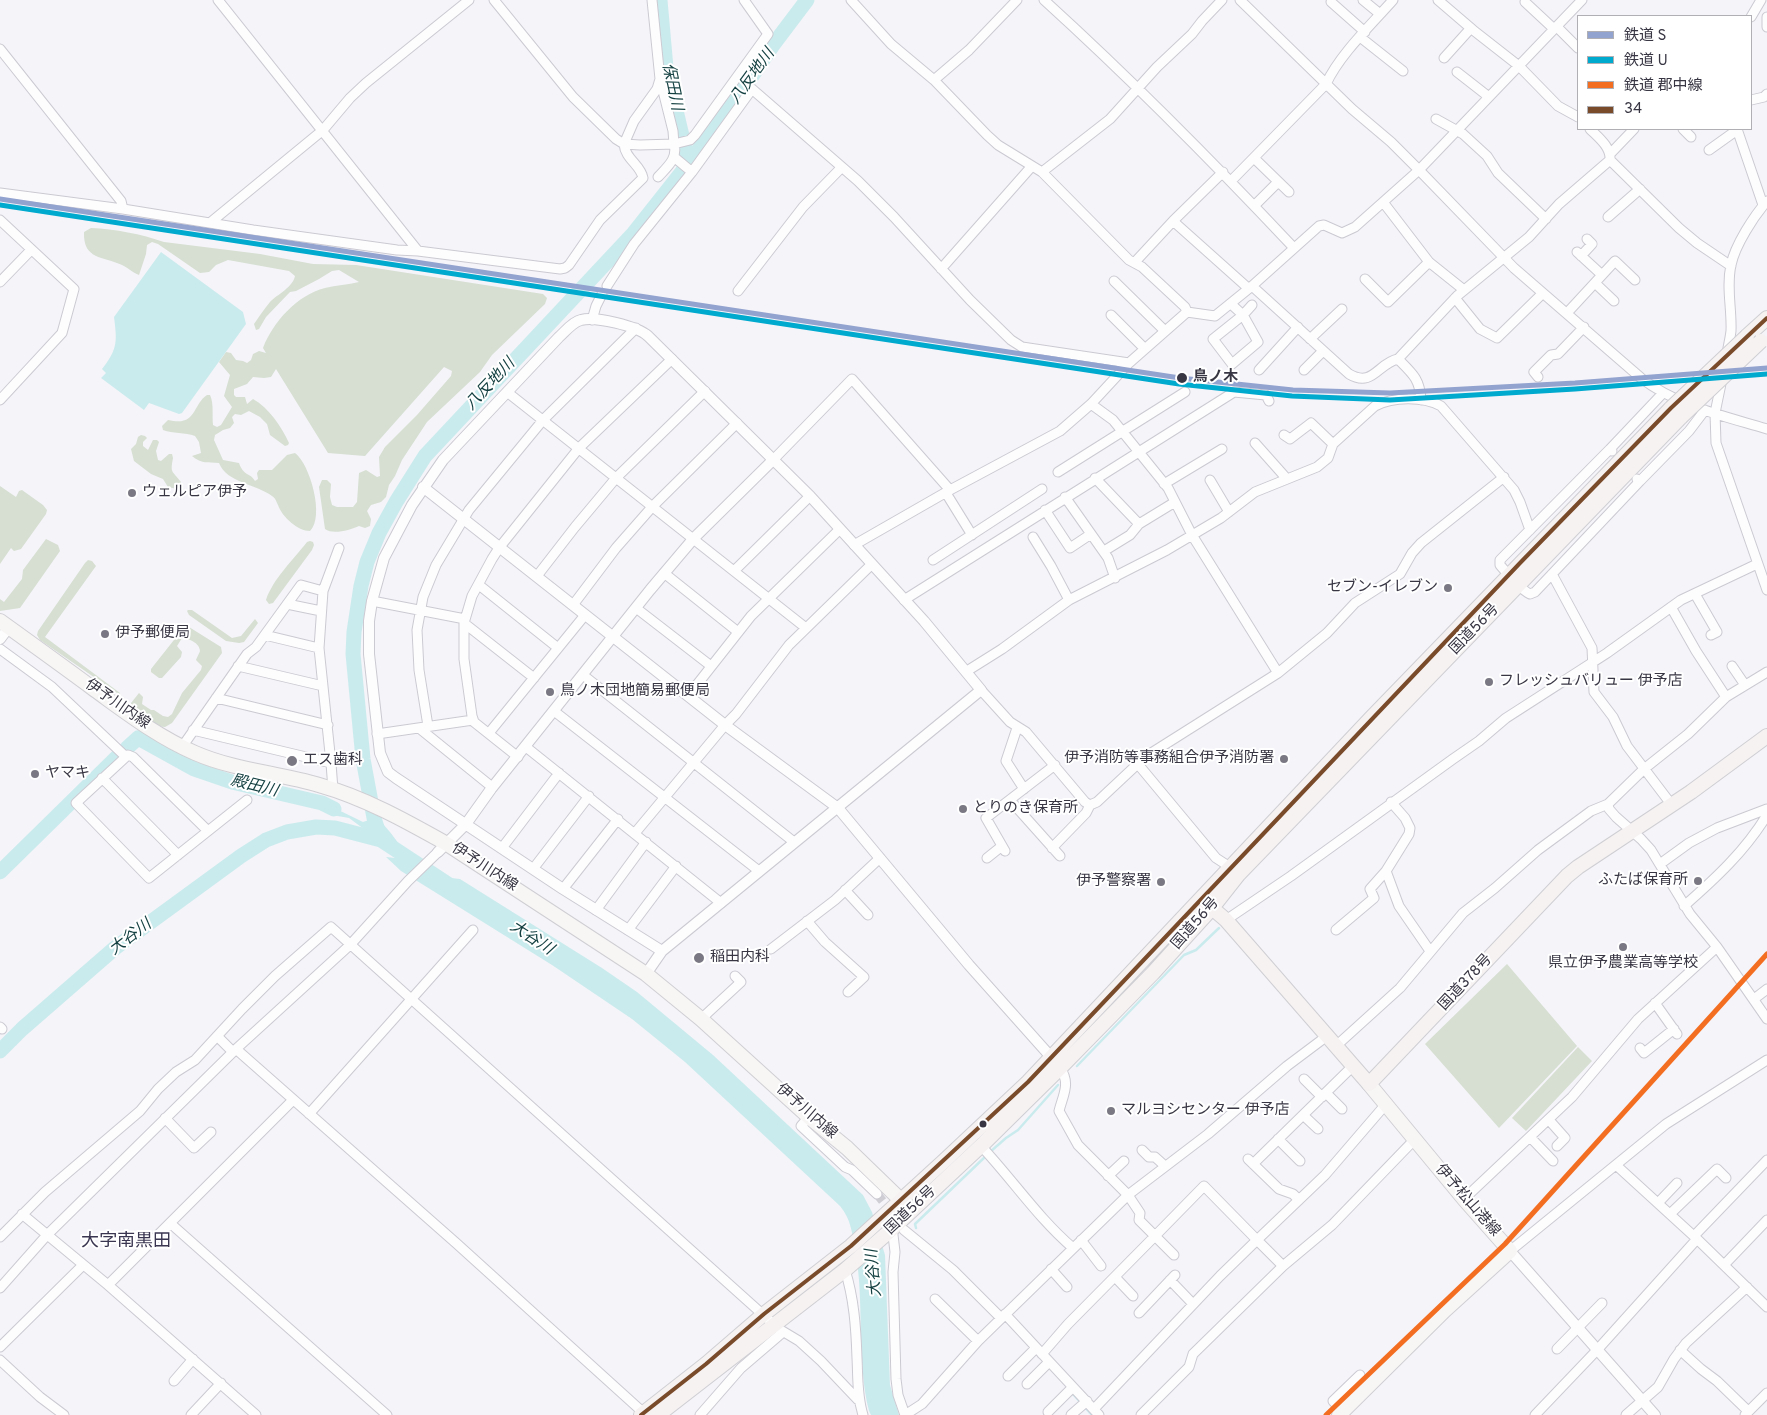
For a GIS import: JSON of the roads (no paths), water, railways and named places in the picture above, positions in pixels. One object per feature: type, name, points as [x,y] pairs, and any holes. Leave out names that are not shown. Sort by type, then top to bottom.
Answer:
[{"type":"highway","name":"国道56号","points":[[1234,871],[1519,585],[1747,336],[1767,318]]},
{"type":"highway","name":"国道56号","points":[[644,1414],[764,1314],[851,1246],[1028,1082],[1206,903],[1509,575],[1676,413],[1765,341]]},
{"type":"highway","name":"国道378号","points":[[1369,1084],[1567,876],[1691,792],[1767,736]]},
{"type":"highway","name":"国道56号","points":[[658,1415],[716,1371],[779,1328],[847,1268],[894,1231],[911,1211],[981,1146],[1153,973],[1206,903]]},
{"type":"highway","points":[[1206,903],[1226,920],[1369,1084]]},
{"type":"highway","points":[[1051,1057],[1060,1068]]},
{"type":"main road","name":"伊予川内線","points":[[4,624],[133,717],[182,747],[228,765],[294,779],[333,790],[396,816],[442,848],[646,974],[701,1019],[809,1117],[847,1148],[890,1209],[911,1211]]},
{"type":"main road","name":"伊予松山港線","points":[[1341,1413],[1445,1310],[1510,1251],[1464,1199],[1369,1084]]},
{"type":"street","points":[[218,0],[418,251]]},
{"type":"street","points":[[211,222],[323,130],[350,98],[366,83],[469,0]]},
{"type":"street","points":[[494,0],[573,97],[616,139],[624,144],[640,146],[674,144],[690,140],[768,34],[744,0]]},
{"type":"street","points":[[652,0],[660,79],[673,131],[674,144],[678,160],[691,171]]},
{"type":"street","points":[[851,0],[891,44],[934,80],[987,135],[1042,172],[1129,260],[1135,262],[1185,307],[1187,312]]},
{"type":"street","points":[[934,80],[968,50],[1017,0]]},
{"type":"street","points":[[1044,0],[1105,55],[1231,180],[1294,248]]},
{"type":"street","points":[[1042,172],[1104,124],[1157,67],[1192,34],[1222,0]]},
{"type":"street","points":[[1240,0],[1326,84],[1419,170],[1504,258],[1641,378],[1663,393],[1715,414],[1767,429]]},
{"type":"street","points":[[1363,0],[1380,14]]},
{"type":"street","points":[[1231,180],[1326,84],[1339,63],[1393,0]]},
{"type":"street","points":[[1438,0],[1519,66],[1554,102],[1577,116]]},
{"type":"street","points":[[854,545],[948,491],[1060,431],[1091,404],[1129,363],[1187,312],[1215,316],[1319,226],[1324,225],[1342,233],[1355,227],[1419,170],[1582,0]]},
{"type":"street","points":[[1752,15],[1761,0]]},
{"type":"street","points":[[1331,2],[1403,70]]},
{"type":"street","points":[[1525,2],[1577,47]]},
{"type":"street","points":[[1767,17],[1767,27]]},
{"type":"street","points":[[1444,58],[1470,28]]},
{"type":"street","points":[[0,48],[121,201],[123,208]]},
{"type":"street","points":[[1457,72],[1489,97]]},
{"type":"street","points":[[0,193],[123,208],[378,247],[565,268],[600,220],[643,178],[643,174],[627,155],[624,144],[634,121],[657,89],[660,79]]},
{"type":"street","points":[[592,320],[596,306],[634,244],[752,89],[842,167],[894,217],[970,300],[1011,340],[1022,346],[1129,363]]},
{"type":"street","points":[[1752,100],[1764,97],[1767,94]]},
{"type":"street","points":[[1436,120],[1458,130],[1487,156],[1498,173],[1546,219]]},
{"type":"street","points":[[1591,130],[1610,156],[1640,189],[1685,233],[1730,266]]},
{"type":"street","points":[[1173,221],[1215,260],[1298,327],[1349,374],[1356,378],[1370,377],[1393,360],[1398,359],[1455,298],[1529,237],[1559,204],[1610,156],[1633,130]]},
{"type":"street","points":[[1684,130],[1690,137]]},
{"type":"street","points":[[1709,150],[1737,130],[1764,207],[1734,255],[1730,266],[1730,334],[1715,414],[1716,443],[1767,590]]},
{"type":"street","points":[[1254,158],[1289,192]]},
{"type":"street","points":[[658,177],[678,160]]},
{"type":"street","points":[[941,269],[1032,166]]},
{"type":"street","points":[[738,291],[797,214],[842,167]]},
{"type":"street","points":[[1135,262],[1222,172]]},
{"type":"street","points":[[1254,206],[1278,182]]},
{"type":"street","points":[[1608,217],[1640,189]]},
{"type":"street","points":[[1383,202],[1429,262],[1464,290]]},
{"type":"street","points":[[0,220],[74,289],[62,333],[0,400]]},
{"type":"street","points":[[1587,239],[1592,244],[1579,254],[1602,275]]},
{"type":"street","points":[[0,282],[31,250]]},
{"type":"street","points":[[1567,313],[1615,261],[1635,280]]},
{"type":"street","points":[[1365,279],[1388,302],[1429,262]]},
{"type":"street","points":[[1114,281],[1165,331]]},
{"type":"street","points":[[1595,283],[1614,301]]},
{"type":"street","points":[[1455,298],[1480,329],[1497,338],[1543,293]]},
{"type":"street","points":[[1231,304],[1243,315],[1258,342],[1232,364],[1213,340],[1243,315],[1252,305]]},
{"type":"street","points":[[1310,339],[1342,309]]},
{"type":"street","points":[[1111,315],[1145,349]]},
{"type":"street","points":[[662,951],[563,889],[388,772],[380,753],[377,734],[369,654],[369,621],[372,601],[384,558],[412,505],[451,450],[574,324],[584,320],[592,320],[636,328],[648,336],[672,358],[810,496],[967,671],[981,690],[1010,722],[1026,732],[1085,802],[1090,804],[1097,802],[1151,752],[1278,673],[1328,633],[1355,603],[1400,574],[1412,553],[1421,543],[1504,477]]},
{"type":"street","points":[[1259,370],[1298,327]]},
{"type":"street","points":[[492,788],[423,727],[417,630],[428,582],[464,518],[544,420],[636,328]]},
{"type":"street","points":[[1538,377],[1534,372],[1551,355],[1558,354],[1584,328]]},
{"type":"street","points":[[1730,334],[1765,341]]},
{"type":"street","points":[[1304,370],[1323,351]]},
{"type":"street","points":[[518,757],[473,720],[464,660],[465,621],[472,596],[499,548],[579,448],[672,358]]},
{"type":"street","points":[[1398,359],[1416,377],[1421,400]]},
{"type":"street","points":[[0,1288],[47,1235],[235,1050],[350,945],[408,881],[466,824],[492,788],[694,538],[852,379],[948,491],[972,535]]},
{"type":"street","points":[[537,576],[574,526],[616,478],[705,391]]},
{"type":"street","points":[[507,392],[806,628]]},
{"type":"street","points":[[1058,472],[1185,392]]},
{"type":"street","points":[[904,600],[1137,451],[1234,392],[1266,395],[1269,401]]},
{"type":"street","points":[[1663,393],[1611,450],[1499,562],[1526,592],[1530,594],[1535,592],[1639,480],[1689,431],[1705,410]]},
{"type":"street","points":[[967,671],[1002,649],[1069,600],[1115,578],[1192,535],[1229,512],[1254,492],[1317,467],[1328,458],[1333,444],[1375,406],[1390,400],[1421,400],[1433,402],[1441,406],[1514,490],[1530,530]]},
{"type":"street","points":[[1091,404],[1113,420],[1164,484],[1192,535],[1278,673]]},
{"type":"street","points":[[573,605],[616,548],[652,507],[737,423]]},
{"type":"street","points":[[1284,435],[1290,439],[1311,423],[1333,444]]},
{"type":"street","points":[[1256,443],[1287,479]]},
{"type":"street","points":[[1164,484],[1222,449]]},
{"type":"street","points":[[1095,478],[1139,524]]},
{"type":"street","points":[[1210,480],[1229,512]]},
{"type":"street","points":[[423,488],[464,518],[499,548],[725,725],[838,808],[969,965],[1051,1057]]},
{"type":"street","points":[[933,560],[1042,489]]},
{"type":"street","points":[[734,570],[810,496]]},
{"type":"street","points":[[1065,497],[1104,551],[1115,578]]},
{"type":"street","points":[[1104,551],[1130,535],[1139,524],[1175,502]]},
{"type":"street","points":[[1045,510],[1070,548],[1090,534]]},
{"type":"street","points":[[688,696],[738,632],[840,529]]},
{"type":"street","points":[[1033,537],[1052,566],[1069,600]]},
{"type":"street","points":[[333,790],[332,763],[319,648],[323,591],[339,548]]},
{"type":"street","points":[[635,833],[736,714],[789,645],[872,564]]},
{"type":"street","points":[[1226,920],[1291,876],[1479,741],[1506,718],[1592,662],[1681,600],[1757,564]]},
{"type":"street","points":[[664,573],[738,632]]},
{"type":"street","points":[[1552,574],[1592,648],[1594,692],[1613,717],[1627,746],[1671,804]]},
{"type":"street","points":[[182,747],[238,666],[247,654],[256,647],[301,585],[323,591]]},
{"type":"street","points":[[479,585],[558,648]]},
{"type":"street","points":[[1695,594],[1717,632],[1711,635]]},
{"type":"street","points":[[372,601],[465,621],[534,678]]},
{"type":"street","points":[[287,604],[321,611]]},
{"type":"street","points":[[1671,607],[1696,651],[1726,697]]},
{"type":"street","points":[[636,608],[711,666]]},
{"type":"street","points":[[489,734],[586,615]]},
{"type":"street","points":[[0,639],[4,624]]},
{"type":"street","points":[[265,635],[319,648]]},
{"type":"street","points":[[0,649],[52,687],[125,756],[133,757],[208,831]]},
{"type":"street","points":[[238,666],[323,686]]},
{"type":"street","points":[[1732,666],[1745,686]]},
{"type":"street","points":[[890,1209],[895,1252],[893,1272],[896,1379],[898,1395],[905,1415],[922,1404],[978,1341],[1128,1194],[1208,1134],[1287,1066],[1331,1041],[1400,988],[1463,913],[1538,850],[1591,810],[1608,804],[1644,769],[1688,734],[1726,697],[1767,672]]},
{"type":"street","points":[[583,675],[794,842]]},
{"type":"street","points":[[646,974],[662,951],[981,690]]},
{"type":"street","points":[[216,698],[328,725]]},
{"type":"street","points":[[554,711],[759,871]]},
{"type":"street","points":[[377,734],[473,720]]},
{"type":"street","points":[[1017,728],[1006,761],[1024,789]]},
{"type":"street","points":[[193,730],[332,763]]},
{"type":"street","points":[[526,747],[721,902]]},
{"type":"street","points":[[125,756],[76,804],[149,878],[247,800]]},
{"type":"street","points":[[1137,763],[1216,858],[1234,871]]},
{"type":"street","points":[[987,858],[1004,849],[986,818],[1055,765]]},
{"type":"street","points":[[502,848],[559,773]]},
{"type":"street","points":[[102,778],[178,855]]},
{"type":"street","points":[[533,869],[589,796]]},
{"type":"street","points":[[1010,800],[1060,856]]},
{"type":"street","points":[[1336,930],[1374,898],[1370,889],[1386,872],[1409,834],[1410,828],[1405,818],[1392,802]]},
{"type":"street","points":[[1052,848],[1086,812],[1090,804]]},
{"type":"street","points":[[1608,804],[1613,813],[1651,850],[1684,906],[1717,947],[1767,1019]]},
{"type":"street","points":[[1660,864],[1689,843],[1716,828],[1767,809]]},
{"type":"street","points":[[1684,906],[1721,874],[1756,833],[1767,815]]},
{"type":"street","points":[[563,889],[618,819]]},
{"type":"street","points":[[596,910],[646,842]]},
{"type":"street","points":[[770,949],[845,890],[880,858]]},
{"type":"street","points":[[628,930],[676,866]]},
{"type":"street","points":[[1386,872],[1399,906],[1430,951]]},
{"type":"street","points":[[845,890],[868,915]]},
{"type":"street","points":[[807,921],[825,942],[864,977],[848,992]]},
{"type":"street","points":[[0,1237],[22,1214],[140,1111],[158,1089],[176,1072],[195,1060],[275,976],[332,927],[411,1000],[779,1328],[804,1346],[858,1400]]},
{"type":"street","points":[[309,1114],[473,930]]},
{"type":"street","points":[[1464,1199],[1572,1097],[1638,1020],[1717,947]]},
{"type":"street","points":[[701,1019],[741,982],[734,976]]},
{"type":"street","points":[[1754,999],[1767,989]]},
{"type":"street","points":[[1640,1048],[1644,1053],[1676,1032],[1656,1003]]},
{"type":"street","points":[[217,1036],[456,1243],[644,1414]]},
{"type":"street","points":[[1655,1415],[1510,1251],[1666,1124],[1767,1060]]},
{"type":"street","points":[[1299,1200],[1293,1194],[1279,1189],[1251,1162],[1278,1139],[1353,1066]]},
{"type":"street","points":[[1060,1068],[1067,1082],[1059,1111],[1078,1144],[1128,1194],[1140,1213],[1139,1220],[1174,1255]]},
{"type":"street","points":[[1304,1079],[1342,1109]]},
{"type":"street","points":[[108,1285],[293,1100]]},
{"type":"street","points":[[894,1231],[953,1270],[1039,1351],[1097,1412],[1193,1304],[1325,1176],[1386,1104]]},
{"type":"street","points":[[1303,1115],[1318,1130]]},
{"type":"street","points":[[809,1117],[801,1126],[844,1167],[852,1170],[877,1194]]},
{"type":"street","points":[[166,1118],[194,1148],[210,1137]]},
{"type":"street","points":[[1549,1120],[1566,1138],[1557,1146]]},
{"type":"street","points":[[1530,1138],[1553,1161]]},
{"type":"street","points":[[1278,1139],[1300,1161]]},
{"type":"street","points":[[1141,1415],[1189,1367],[1193,1354],[1283,1266],[1332,1226],[1415,1139]]},
{"type":"street","points":[[981,1146],[1002,1168],[1055,1232],[1073,1248]]},
{"type":"street","points":[[1142,1150],[1149,1157],[1155,1156],[1165,1166]]},
{"type":"street","points":[[1108,1176],[1124,1160]]},
{"type":"street","points":[[1535,1415],[1598,1349],[1695,1237],[1767,1160]]},
{"type":"street","points":[[1616,1165],[1765,1302]]},
{"type":"street","points":[[1670,1214],[1717,1169],[1726,1178]]},
{"type":"street","points":[[1658,1203],[1677,1183]]},
{"type":"street","points":[[1010,1369],[1039,1351],[1068,1324],[1204,1186],[1283,1266]]},
{"type":"street","points":[[22,1214],[193,1358],[256,1415]]},
{"type":"street","points":[[1724,1265],[1767,1220]]},
{"type":"street","points":[[170,1223],[387,1415]]},
{"type":"street","points":[[1081,1240],[1101,1266]]},
{"type":"street","points":[[0,1347],[83,1265]]},
{"type":"street","points":[[847,1268],[855,1320],[858,1400],[863,1415]]},
{"type":"street","points":[[1051,1270],[1067,1287]]},
{"type":"street","points":[[1115,1276],[1132,1296]]},
{"type":"street","points":[[1144,1311],[1172,1277],[1193,1304]]},
{"type":"street","points":[[1626,1415],[1658,1387],[1680,1350],[1747,1287]]},
{"type":"street","points":[[935,1299],[978,1341]]},
{"type":"street","points":[[1557,1349],[1602,1303]]},
{"type":"street","points":[[700,1415],[779,1328]]},
{"type":"street","points":[[1680,1350],[1717,1381],[1747,1414],[1767,1393]]},
{"type":"street","points":[[174,1381],[193,1358]]},
{"type":"street","points":[[0,1360],[40,1397],[64,1415]]},
{"type":"street","points":[[1027,1384],[1049,1362]]},
{"type":"street","points":[[1341,1413],[1333,1401],[1360,1376]]},
{"type":"street","points":[[191,1415],[221,1383]]},
{"type":"street","points":[[1048,1412],[1073,1387]]},
{"type":"street","points":[[1072,1415],[1087,1402]]},
{"type":"water","points":[[161,252],[243,312],[246,324],[182,413],[179,414],[149,403],[144,410],[101,378],[106,373],[102,369],[114,350],[116,332],[114,317]]},
{"type":"water","points":[[318,800],[363,822],[369,820],[369,813],[376,816],[405,852],[430,877],[438,881],[451,878],[460,879],[637,992],[713,1055],[863,1195],[872,1212],[885,1255],[890,1385],[899,1415],[871,1415],[869,1411],[861,1350],[858,1269],[850,1226],[847,1216],[840,1206],[685,1062],[632,1019],[552,965],[401,871],[386,857],[395,858],[394,856],[372,835],[349,818],[332,815],[334,811],[317,804]]},
{"type":"waterway","name":"保田川","points":[[660,0],[666,68],[687,157],[683,171]]},
{"type":"waterway","name":"八反地川","points":[[379,834],[374,818],[363,759],[353,654],[354,632],[361,586],[367,562],[379,533],[425,456],[633,234],[735,101],[773,45],[807,0]]},
{"type":"waterway","name":"殿田川","points":[[127,748],[138,738],[194,769],[232,782],[322,803],[334,809]]},
{"type":"waterway","name":"殿田川","points":[[0,872],[117,757]]},
{"type":"waterway","name":"大谷川","points":[[0,1051],[22,1029],[115,948],[241,856],[266,840],[287,832],[316,827],[335,828],[381,840],[460,892]]},
{"type":"waterway","points":[[1077,1066],[1184,955],[1196,950],[1219,928]]},
{"type":"waterway","points":[[990,1152],[1018,1130],[1058,1085]]},
{"type":"waterway","points":[[916,1228],[915,1224],[986,1156]]},
{"type":"waterway","points":[[1072,1393],[1092,1415]]},
{"type":"tunnel","points":[[877,1194],[892,1213]]},
{"type":"rail line","name":"S","points":[[0,199],[1180,378],[1293,390],[1390,393],[1575,383],[1767,368]]},
{"type":"rail line","name":"U","points":[[0,205],[1179,384],[1292,396],[1390,400],[1575,389],[1767,374]]},
{"type":"rail line","name":"郡中線","points":[[1326,1415],[1505,1244],[1767,954]]},
{"type":"place","name":"鳥ノ木","points":[[1182,378]]},
{"type":"place","name":"ウェルピア伊予","points":[[132,493]]},
{"type":"place","name":"セブン-イレブン","points":[[1448,588]]},
{"type":"place","name":"伊予郵便局","points":[[105,634]]},
{"type":"place","name":"フレッシュバリュー 伊予店","points":[[1489,682]]},
{"type":"place","name":"鳥ノ木団地簡易郵便局","points":[[550,692]]},
{"type":"place","name":"伊予消防等事務組合伊予消防署","points":[[1284,759]]},
{"type":"place","name":"エス歯科","points":[[292,761]]},
{"type":"place","name":"ヤマキ","points":[[35,774]]},
{"type":"place","name":"とりのき保育所","points":[[963,809]]},
{"type":"place","name":"ふたば保育所","points":[[1698,881]]},
{"type":"place","name":"伊予警察署","points":[[1161,882]]},
{"type":"place","name":"県立伊予農業高等学校","points":[[1623,947]]},
{"type":"place","name":"稲田内科","points":[[699,958]]},
{"type":"place","name":"マルヨシセンター 伊予店","points":[[1111,1111]]},
{"type":"district","name":"大字南黒田","points":[[126,1242]]}]
